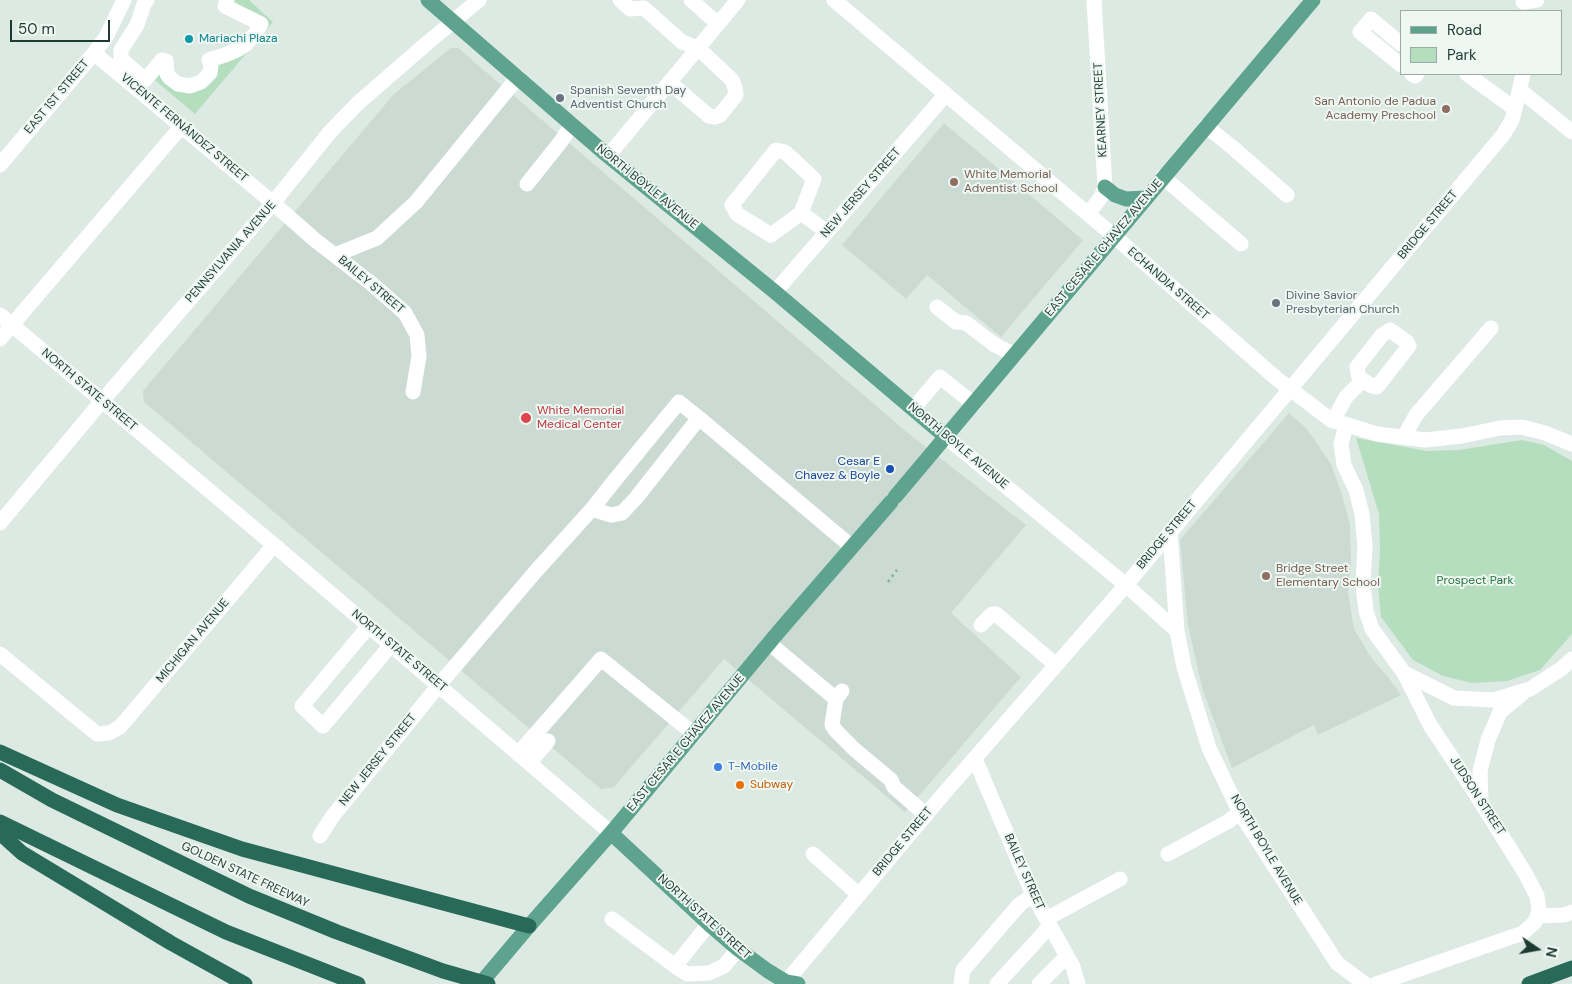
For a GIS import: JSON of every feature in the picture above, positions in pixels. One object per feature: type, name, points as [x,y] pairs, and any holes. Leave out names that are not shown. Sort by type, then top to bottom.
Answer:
[{"type":"highway","points":[[0,752],[117,805],[242,849],[528,926]]},
{"type":"highway","name":"GOLDEN STATE FREEWAY","points":[[0,770],[52,800],[249,896],[336,932],[444,971],[488,984]]},
{"type":"highway","points":[[0,822],[226,932],[358,984]]},
{"type":"highway","points":[[0,833],[22,853],[171,943],[245,984]]},
{"type":"highway","points":[[1529,984],[1572,968]]},
{"type":"main road","name":"NORTH BOYLE AVENUE","points":[[428,0],[608,156],[775,292],[946,437]]},
{"type":"main road","name":"EAST CESAR E CHAVEZ AVENUE","points":[[480,984],[974,404],[1313,0]]},
{"type":"main road","points":[[1105,187],[1115,195],[1126,199],[1146,198]]},
{"type":"main road","name":"NORTH STATE STREET","points":[[611,832],[738,949],[760,966],[792,983]]},
{"type":"street","name":"EAST 1ST STREET","points":[[0,165],[94,53],[106,37],[124,0]]},
{"type":"street","points":[[147,0],[137,25],[121,50],[121,59],[145,80],[162,60],[166,61],[166,68],[170,78],[178,84],[187,86],[196,85],[210,73],[211,66],[209,60],[237,50],[246,44],[261,24],[225,6],[227,0]]},
{"type":"street","name":"PENNSYLVANIA AVENUE","points":[[0,523],[102,401],[273,203],[330,132],[357,104],[479,0]]},
{"type":"street","points":[[691,0],[718,24]]},
{"type":"street","points":[[608,156],[738,0]]},
{"type":"street","name":"ECHANDIA STREET","points":[[834,0],[1114,236],[1290,390],[1340,423],[1377,434],[1424,440],[1462,436],[1500,428],[1522,427],[1545,432],[1572,444]]},
{"type":"street","name":"KEARNEY STREET","points":[[1094,0],[1105,187]]},
{"type":"street","points":[[624,4],[644,8],[682,42],[698,48],[732,80],[736,88],[736,95],[720,116],[709,116],[670,82]]},
{"type":"street","points":[[1400,43],[1371,19],[1360,32],[1400,64]]},
{"type":"street","name":"VICENTE FERNÁNDEZ STREET","points":[[94,53],[273,203]]},
{"type":"street","points":[[1468,75],[1515,109]]},
{"type":"street","name":"BRIDGE STREET","points":[[792,983],[859,895],[929,811],[1126,585],[1503,135],[1512,120],[1523,75]]},
{"type":"street","points":[[336,255],[377,238],[416,202],[518,77]]},
{"type":"street","points":[[1520,90],[1572,132]]},
{"type":"street","name":"NEW JERSEY STREET","points":[[775,292],[946,94]]},
{"type":"street","points":[[527,184],[562,140],[572,124]]},
{"type":"street","points":[[0,339],[6,320],[180,126]]},
{"type":"street","points":[[1206,126],[1287,195]]},
{"type":"street","points":[[776,150],[785,152],[814,179],[801,213],[771,235],[737,214],[732,205],[776,150]]},
{"type":"street","points":[[1164,177],[1241,244]]},
{"type":"street","points":[[1088,214],[1101,197],[1105,187]]},
{"type":"street","name":"BAILEY STREET","points":[[273,203],[315,240],[405,312],[417,335],[419,356],[413,392]]},
{"type":"street","points":[[801,213],[827,232]]},
{"type":"street","points":[[937,307],[956,322],[966,322],[995,345],[1015,355]]},
{"type":"street","name":"NORTH STATE STREET","points":[[6,320],[611,832]]},
{"type":"street","points":[[1404,437],[1416,415],[1491,328]]},
{"type":"street","points":[[914,409],[940,377],[974,404]]},
{"type":"street","points":[[1362,381],[1346,397],[1340,423],[1344,465],[1356,490],[1362,514],[1365,546],[1363,585],[1366,611],[1372,629],[1404,673],[1454,698],[1494,700],[1530,689]]},
{"type":"street","name":"NEW JERSEY STREET","points":[[320,836],[332,817],[439,685],[536,571],[592,509],[679,402],[699,418]]},
{"type":"street","points":[[592,509],[611,515],[622,513],[699,418],[852,547]]},
{"type":"street","name":"NORTH BOYLE AVENUE","points":[[946,437],[1126,585],[1176,631],[1184,667],[1210,748],[1240,813],[1348,979],[1365,984]]},
{"type":"street","points":[[1170,532],[1176,631]]},
{"type":"street","name":"MICHIGAN AVENUE","points":[[0,654],[97,734],[109,733],[120,727],[274,545]]},
{"type":"street","points":[[981,625],[992,614],[996,614],[1056,665]]},
{"type":"street","points":[[369,626],[302,706],[323,726],[392,645]]},
{"type":"street","points":[[769,644],[839,695],[832,725],[836,731],[891,780],[899,780],[929,811]]},
{"type":"street","points":[[524,758],[601,659],[694,734]]},
{"type":"street","points":[[1481,802],[1480,771],[1488,740],[1500,712],[1530,689],[1561,669],[1572,659]]},
{"type":"street","name":"JUDSON STREET","points":[[1404,673],[1430,725],[1525,873],[1537,896],[1539,910],[1536,919]]},
{"type":"street","points":[[524,758],[548,741]]},
{"type":"street","name":"BAILEY STREET","points":[[974,759],[1033,896],[1073,967],[1078,984]]},
{"type":"street","points":[[1168,854],[1240,813]]},
{"type":"street","points":[[813,854],[859,895]]},
{"type":"street","points":[[997,984],[1048,923],[1120,879]]},
{"type":"street","points":[[961,984],[963,970],[1018,905],[1033,896]]},
{"type":"street","points":[[1376,984],[1523,933],[1536,919],[1572,912]]},
{"type":"street","points":[[612,919],[687,974],[709,973],[724,966],[738,949]]},
{"type":"street","points":[[675,966],[710,924]]},
{"type":"street","points":[[1039,984],[1066,956]]},
{"type":"path","points":[[888,582],[897,570]]},
{"type":"shaded area","name":"White Memorial Medical Center","points":[[451,48],[458,48],[908,433],[1026,525],[951,613],[1021,677],[905,812],[724,659],[614,787],[601,789],[144,402],[143,391],[394,94]]},
{"type":"shaded area","name":"White Memorial Adventist School","points":[[944,123],[1083,240],[1001,337],[927,275],[906,299],[842,245]]},
{"type":"shaded area","name":"Bridge Street Elementary School","points":[[1289,413],[1307,429],[1331,464],[1350,524],[1351,559],[1348,593],[1354,629],[1372,659],[1401,695],[1318,735],[1314,725],[1232,768],[1203,691],[1188,625],[1180,540]]},
{"type":"green space","points":[[228,0],[249,0],[273,22],[195,114],[150,76],[162,61],[185,86],[260,27]]},
{"type":"green space","name":"Prospect Park","points":[[1356,438],[1427,451],[1459,450],[1522,440],[1544,445],[1572,461],[1572,634],[1540,670],[1507,681],[1472,683],[1443,676],[1413,660],[1381,617],[1378,586],[1380,552],[1379,514]]},
{"type":"place","name":"Mariachi Plaza","points":[[189,39]]},
{"type":"place","name":"Spanish Seventh Day Adventist Church","points":[[560,98]]},
{"type":"place","name":"San Antonio de Padua Academy Preschool","points":[[1446,109]]},
{"type":"place","name":"White Memorial Adventist School","points":[[954,182]]},
{"type":"place","name":"Divine Savior Presbyterian Church","points":[[1276,303]]},
{"type":"place","name":"White Memorial Medical Center","points":[[526,418]]},
{"type":"place","name":"Cesar E Chavez & Boyle","points":[[890,469]]},
{"type":"place","name":"Bridge Street Elementary School","points":[[1266,576]]},
{"type":"place","name":"T-Mobile","points":[[718,767]]},
{"type":"place","name":"Subway","points":[[740,785]]}]
